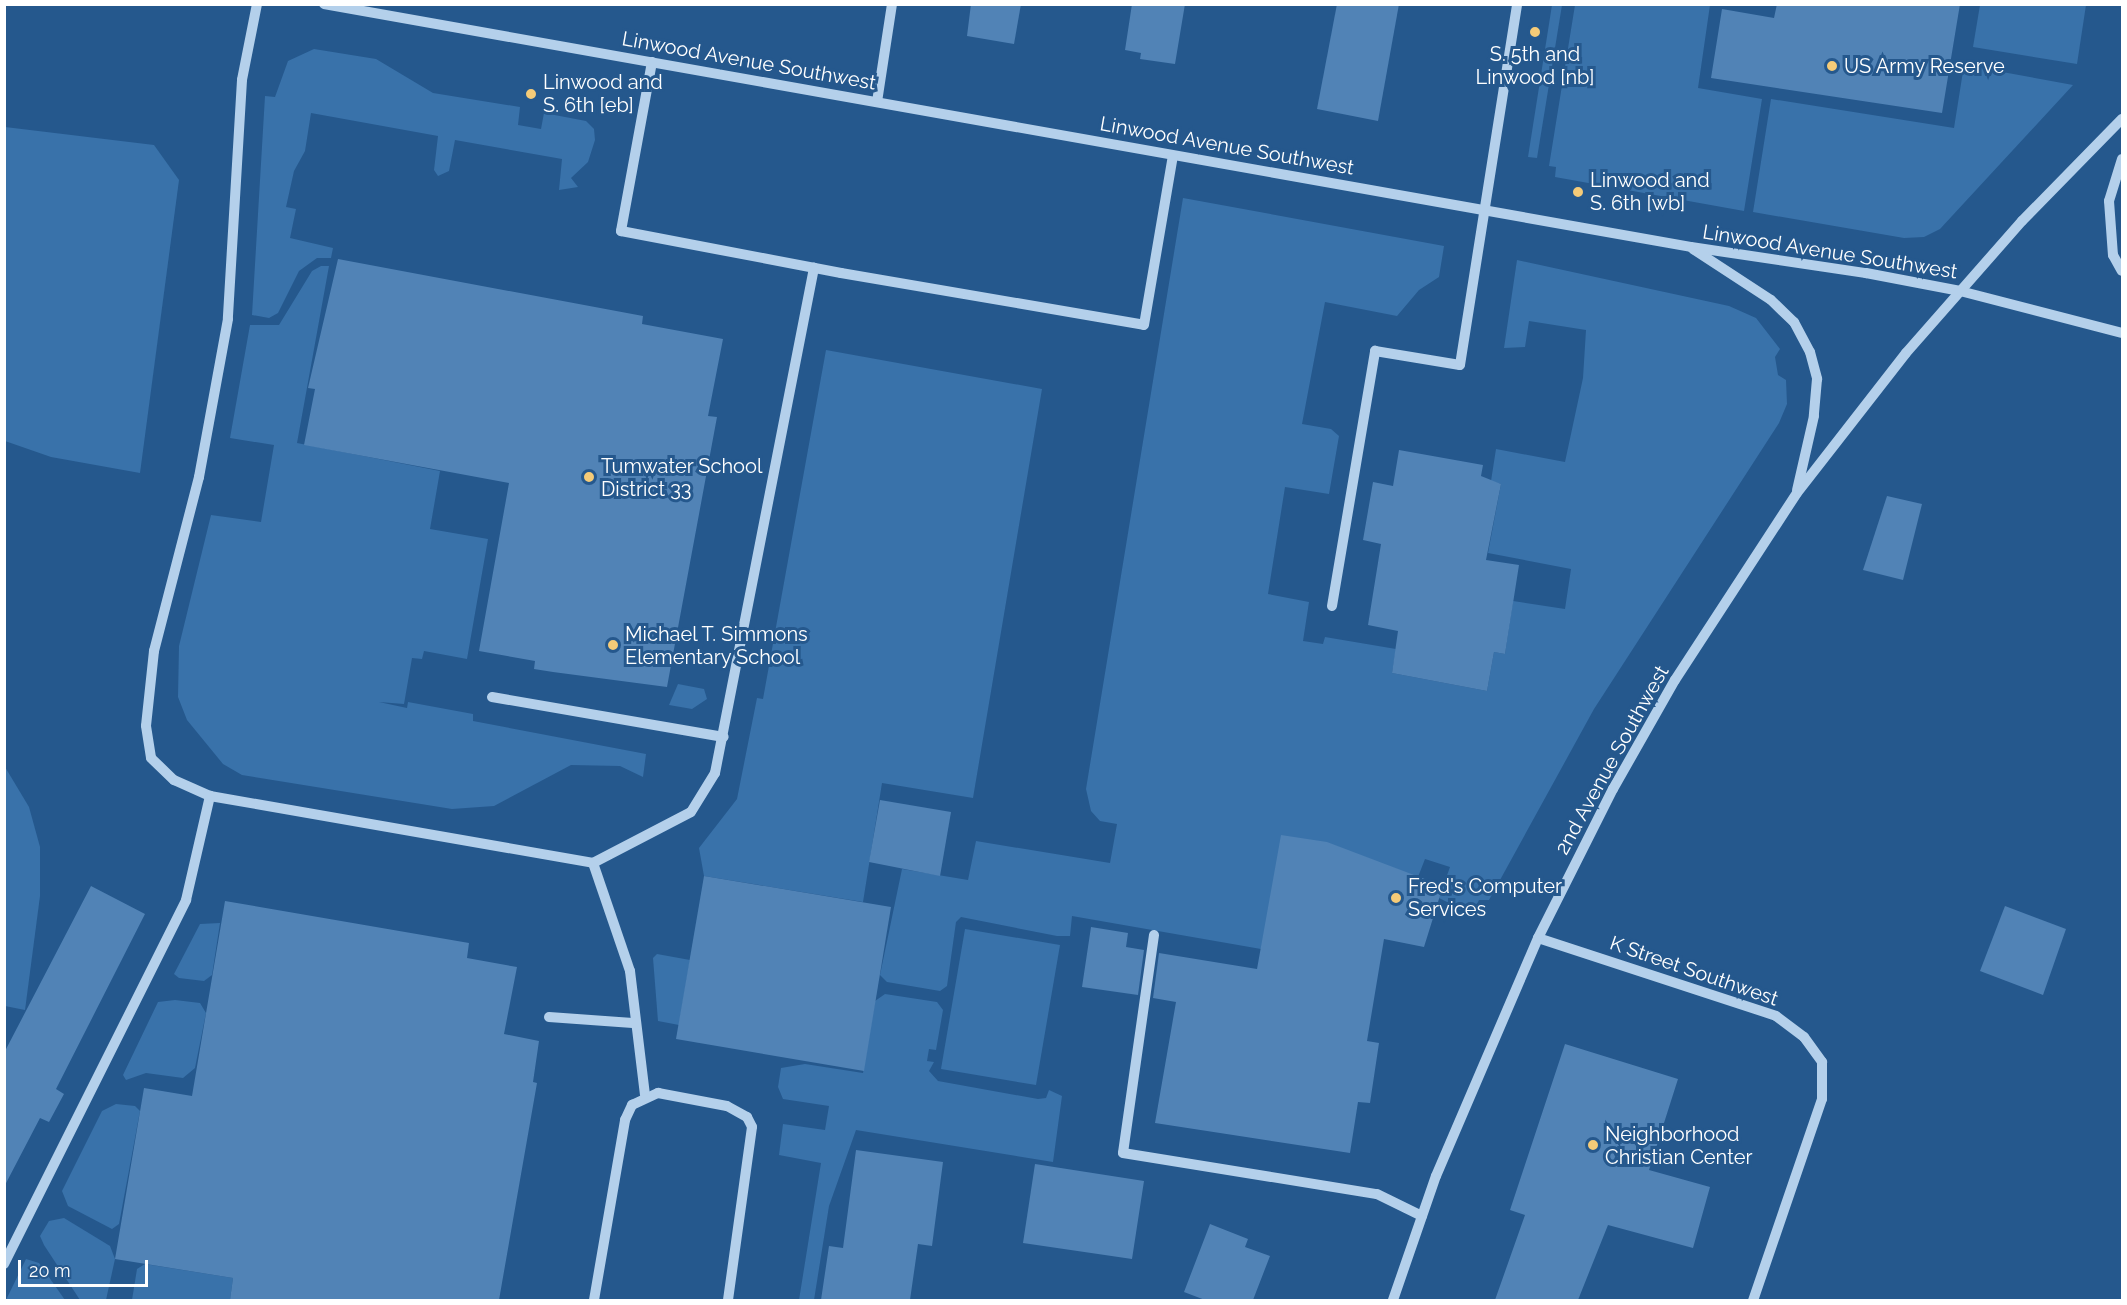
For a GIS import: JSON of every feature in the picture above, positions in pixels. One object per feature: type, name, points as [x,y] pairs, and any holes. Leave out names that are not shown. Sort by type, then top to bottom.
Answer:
[{"type":"street","points":[[257,4],[242,80],[234,275],[220,376],[148,688],[146,726],[151,758],[174,780],[210,796],[593,863],[691,812],[715,773],[724,737],[814,268]]},
{"type":"street","name":"Linwood Avenue Southwest","points":[[324,4],[1173,156],[1485,208],[1691,247],[1960,291],[2122,333]]},
{"type":"street","points":[[878,102],[892,4]]},
{"type":"street","points":[[1332,606],[1375,351],[1460,365],[1517,4]]},
{"type":"street","points":[[652,62],[621,231],[814,268],[1144,325],[1173,156]]},
{"type":"street","name":"2nd Avenue Southwest","points":[[1393,1300],[1422,1216],[1538,938],[1613,789],[1675,680],[1797,494],[1960,291],[2122,119]]},
{"type":"street","points":[[2122,159],[2109,201],[2113,255],[2122,271]]},
{"type":"street","points":[[1691,247],[1771,300],[1794,322],[1810,352],[1817,379],[1814,416],[1797,494]]},
{"type":"street","points":[[492,697],[724,737]]},
{"type":"street","points":[[4,1263],[186,900],[210,796]]},
{"type":"street","points":[[593,863],[630,971],[633,1023],[645,1095]]},
{"type":"street","points":[[1154,935],[1123,1153],[1377,1194],[1422,1216]]},
{"type":"street","name":"K Street Southwest","points":[[1538,938],[1776,1016],[1804,1037],[1822,1062],[1822,1099],[1753,1300]]},
{"type":"street","points":[[549,1017],[633,1023]]},
{"type":"street","points":[[594,1300],[625,1120],[632,1105],[645,1095],[658,1093],[727,1106],[747,1118],[752,1127],[728,1300]]},
{"type":"shaded area","points":[[1552,5],[1562,5],[1537,158],[1528,157]]},
{"type":"shaded area","points":[[1575,5],[1710,5],[1698,88],[1762,99],[1744,211],[1555,177],[1556,167],[1549,166]]},
{"type":"shaded area","points":[[1980,5],[2086,5],[2077,64],[1973,47]]},
{"type":"shaded area","points":[[314,49],[376,59],[433,93],[520,107],[518,125],[541,129],[544,113],[586,121],[594,129],[595,140],[588,162],[571,178],[578,187],[559,190],[562,159],[455,140],[449,171],[438,176],[434,170],[438,136],[311,113],[305,151],[294,171],[286,207],[296,209],[290,238],[333,248],[331,258],[317,258],[299,271],[278,313],[269,318],[252,315],[265,96],[275,97],[288,61]]},
{"type":"shaded area","points":[[1964,65],[2073,85],[1940,229],[1924,237],[1904,238],[1753,212],[1771,99],[1954,128]]},
{"type":"shaded area","points":[[5,127],[154,145],[179,180],[140,473],[51,457],[5,441]]},
{"type":"shaded area","points":[[1183,198],[1444,246],[1439,277],[1419,290],[1397,316],[1325,302],[1302,424],[1331,429],[1339,436],[1329,494],[1285,487],[1268,594],[1309,602],[1303,641],[1323,644],[1325,637],[1396,649],[1392,673],[1487,691],[1494,652],[1505,654],[1513,601],[1565,609],[1571,569],[1488,553],[1501,484],[1491,481],[1496,449],[1565,462],[1583,378],[1586,330],[1529,321],[1525,347],[1504,348],[1517,260],[1729,306],[1756,318],[1780,349],[1775,357],[1778,375],[1786,380],[1787,404],[1779,423],[1594,709],[1489,900],[1479,900],[1474,910],[1443,910],[1447,902],[1439,898],[1450,867],[1425,859],[1418,877],[1261,949],[1072,916],[1070,936],[1057,936],[961,917],[956,922],[947,986],[940,991],[887,982],[880,975],[902,869],[968,880],[976,841],[1110,863],[1117,824],[1100,821],[1091,811],[1086,789]]},
{"type":"shaded area","points":[[321,266],[329,266],[297,443],[440,471],[430,529],[488,539],[467,659],[424,651],[422,659],[412,658],[404,704],[379,702],[407,708],[408,702],[473,714],[473,721],[646,754],[643,777],[620,766],[571,765],[494,806],[452,809],[242,775],[223,764],[187,720],[178,697],[179,646],[211,515],[261,522],[274,445],[230,438],[250,325],[279,325],[312,271]]},
{"type":"shaded area","points":[[826,350],[1042,389],[973,798],[882,783],[863,902],[704,876],[699,848],[737,799],[757,698],[763,699]]},
{"type":"shaded area","points":[[678,684],[704,689],[707,699],[692,709],[669,705]]},
{"type":"shaded area","points":[[5,767],[29,807],[40,847],[40,896],[25,1010],[5,1006]]},
{"type":"shaded area","points":[[220,923],[212,975],[204,981],[179,978],[174,974],[200,924]]},
{"type":"shaded area","points":[[965,929],[1060,945],[1036,1085],[941,1069]]},
{"type":"shaded area","points":[[657,954],[690,960],[679,1025],[658,1021],[653,958]]},
{"type":"shaded area","points":[[885,994],[937,1002],[943,1010],[936,1050],[929,1049],[927,1061],[934,1062],[929,1071],[938,1081],[1038,1099],[1046,1098],[1049,1090],[1062,1096],[1053,1162],[856,1130],[829,1206],[814,1300],[799,1300],[821,1163],[779,1155],[783,1124],[825,1130],[829,1106],[783,1099],[778,1087],[781,1068],[805,1064],[863,1073],[875,1001]]},
{"type":"shaded area","points":[[175,1000],[200,1003],[206,1013],[195,1068],[183,1078],[146,1073],[126,1080],[123,1075],[158,1002]]},
{"type":"shaded area","points":[[116,1104],[135,1106],[140,1111],[119,1224],[112,1229],[68,1206],[62,1191],[102,1111]]},
{"type":"shaded area","points":[[64,1218],[110,1246],[115,1259],[106,1300],[80,1300],[44,1245],[40,1236],[49,1221]]},
{"type":"shaded area","points":[[26,1259],[39,1263],[65,1300],[6,1300]]},
{"type":"shaded area","points":[[145,1264],[233,1278],[230,1300],[132,1300],[137,1269]]},
{"type":"building","points":[[971,4],[1021,4],[1014,44],[967,36]]},
{"type":"building","points":[[1132,4],[1185,4],[1175,64],[1140,59],[1141,53],[1125,50]]},
{"type":"building","points":[[1337,4],[1399,4],[1378,121],[1317,109]]},
{"type":"building","name":"US Army Reserve","points":[[1777,4],[1960,4],[1942,113],[1711,78],[1722,9],[1774,18]]},
{"type":"building","name":"Tumwater School District 33","points":[[338,259],[643,316],[642,324],[723,339],[708,416],[717,417],[667,687],[534,669],[535,661],[479,651],[509,483],[304,445],[315,389],[308,388]]},
{"type":"building","points":[[1399,450],[1483,465],[1481,476],[1501,484],[1486,560],[1519,565],[1505,654],[1494,652],[1487,691],[1392,673],[1398,631],[1368,625],[1381,544],[1363,540],[1373,482],[1393,486]]},
{"type":"building","points":[[1887,496],[1922,504],[1903,580],[1863,570]]},
{"type":"building","points":[[880,800],[951,812],[940,876],[869,862]]},
{"type":"building","points":[[1281,835],[1327,842],[1443,886],[1424,947],[1384,939],[1367,1041],[1379,1043],[1370,1103],[1358,1102],[1350,1153],[1155,1123],[1176,1002],[1153,998],[1159,953],[1257,969]]},
{"type":"building","points":[[704,876],[891,907],[864,1071],[676,1039]]},
{"type":"building","points":[[91,886],[145,914],[56,1089],[64,1094],[49,1122],[40,1118],[4,1187],[4,1053]]},
{"type":"building","points":[[225,901],[469,943],[467,958],[517,967],[504,1034],[539,1041],[533,1082],[537,1083],[499,1300],[230,1300],[233,1278],[115,1259],[144,1088],[192,1096]]},
{"type":"building","points":[[2005,906],[2066,929],[2043,995],[1980,971]]},
{"type":"building","points":[[1091,927],[1128,933],[1126,947],[1144,950],[1138,995],[1082,987]]},
{"type":"building","points":[[1565,1044],[1678,1079],[1649,1170],[1710,1187],[1693,1248],[1608,1225],[1578,1300],[1495,1300],[1525,1215],[1510,1210]]},
{"type":"building","points":[[856,1150],[943,1162],[932,1246],[918,1244],[910,1300],[821,1300],[829,1246],[843,1248]]},
{"type":"building","points":[[1035,1164],[1144,1181],[1132,1259],[1023,1243]]},
{"type":"building","points":[[1210,1224],[1248,1239],[1245,1247],[1270,1256],[1253,1300],[1205,1300],[1184,1292]]},
{"type":"place","name":"S. 5th and Linwood [nb]","points":[[1535,32]]},
{"type":"place","name":"US Army Reserve","points":[[1832,66]]},
{"type":"place","name":"Linwood and S. 6th [eb]","points":[[531,94]]},
{"type":"place","name":"Linwood and S. 6th [wb]","points":[[1578,192]]},
{"type":"place","name":"Tumwater School District 33","points":[[589,477]]},
{"type":"place","name":"Michael T. Simmons Elementary School","points":[[613,645]]},
{"type":"place","name":"Fred's Computer Services","points":[[1396,898]]},
{"type":"place","name":"Neighborhood Christian Center","points":[[1593,1145]]}]
